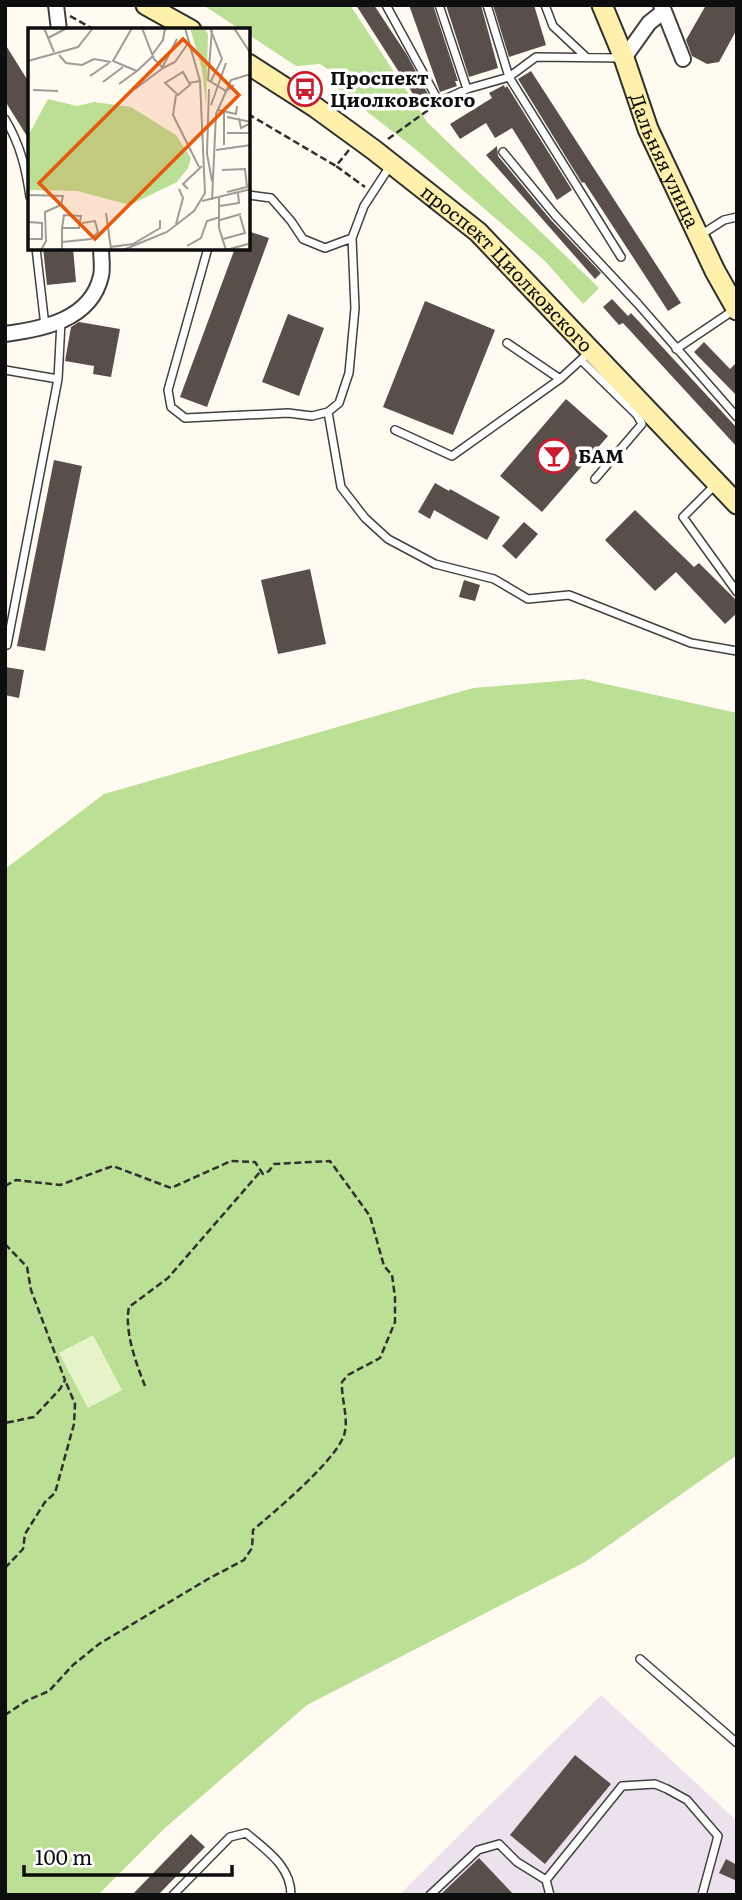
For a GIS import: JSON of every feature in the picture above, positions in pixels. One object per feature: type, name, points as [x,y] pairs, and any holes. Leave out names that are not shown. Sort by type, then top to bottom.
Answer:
[{"type":"main road","points":[[146,5],[187,28]]},
{"type":"main road","name":"Дальняя улица","points":[[602,5],[624,58],[648,129],[736,310]]},
{"type":"main road","name":"проспект Циолковского","points":[[250,65],[315,107],[392,163],[478,232],[586,356],[737,504]]},
{"type":"street","points":[[56,7],[59,28]]},
{"type":"street","points":[[624,58],[663,8],[683,59]]},
{"type":"street","points":[[5,334],[61,322],[84,306],[94,294],[102,274],[102,250]]},
{"type":"lane","points":[[386,5],[439,102],[467,89],[509,77],[536,57],[624,58]]},
{"type":"lane","points":[[439,5],[467,89]]},
{"type":"lane","points":[[487,5],[509,77],[621,257]]},
{"type":"lane","points":[[545,5],[553,26],[586,58]]},
{"type":"lane","points":[[5,118],[15,135],[28,182]]},
{"type":"lane","points":[[503,152],[555,215],[737,417]]},
{"type":"lane","points":[[207,250],[168,390],[171,407],[186,418],[288,413],[312,416],[328,412],[339,403],[349,373],[355,308],[352,238],[364,206],[392,163]]},
{"type":"lane","points":[[250,195],[271,198],[291,220],[303,239],[325,248],[352,238]]},
{"type":"lane","points":[[698,236],[724,220],[737,216]]},
{"type":"lane","points":[[36,250],[46,327]]},
{"type":"lane","points":[[676,349],[736,310]]},
{"type":"lane","points":[[7,645],[58,379],[61,322]]},
{"type":"lane","points":[[507,342],[560,379]]},
{"type":"lane","points":[[395,430],[452,456],[560,379],[586,356],[642,424],[595,478]]},
{"type":"lane","points":[[5,370],[58,379]]},
{"type":"lane","points":[[328,412],[341,487],[365,517],[388,539],[435,564],[494,579],[528,599],[569,595],[691,643],[737,651]]},
{"type":"lane","points":[[716,483],[682,517],[737,592]]},
{"type":"lane","points":[[640,1659],[737,1744]]},
{"type":"lane","points":[[547,1880],[622,1786],[655,1784],[687,1800],[718,1836],[702,1895]]},
{"type":"lane","points":[[173,1895],[230,1837],[246,1833],[276,1858],[291,1880],[291,1895]]},
{"type":"lane","points":[[430,1895],[478,1850],[499,1844],[517,1862],[547,1880],[550,1895]]},
{"type":"path","points":[[56,7],[92,28]]},
{"type":"path","points":[[374,150],[439,102]]},
{"type":"path","points":[[250,115],[336,166]]},
{"type":"path","points":[[5,1186],[16,1180],[60,1185],[113,1166],[172,1188],[231,1161],[255,1162],[260,1172]]},
{"type":"path","points":[[5,1715],[26,1701],[49,1691],[73,1665],[99,1644],[208,1578],[244,1560],[252,1548],[253,1530],[336,1452],[344,1437],[346,1429],[342,1382],[348,1375],[380,1358],[395,1322],[393,1275],[384,1265],[370,1216],[330,1161],[274,1164],[269,1171],[263,1174],[260,1172]]},
{"type":"path","points":[[145,1386],[132,1348],[129,1307],[167,1278],[260,1172]]},
{"type":"path","points":[[5,1244],[27,1267],[32,1290],[75,1404],[74,1424],[55,1493],[25,1534],[23,1549],[5,1569]]},
{"type":"path","points":[[5,1423],[34,1417],[65,1380]]},
{"type":"shaded area","points":[[601,1695],[737,1821],[737,1895],[399,1895]]},
{"type":"green space","points":[[203,5],[350,5],[427,122],[599,288],[583,304],[545,261],[414,148],[330,83],[329,70],[320,64],[296,66],[250,36],[250,28],[238,28]]},
{"type":"green space","points":[[583,679],[737,713],[737,1455],[585,1562],[307,1705],[165,1828],[98,1895],[5,1895],[5,869],[104,794],[473,688]]},
{"type":"green space","points":[[93,1335],[122,1390],[88,1408],[59,1353]]},
{"type":"building","points":[[356,5],[374,5],[407,55],[430,98],[420,105]]},
{"type":"building","points":[[409,5],[433,5],[458,81],[455,81],[457,86],[440,92]]},
{"type":"building","points":[[446,5],[481,5],[498,68],[469,77]]},
{"type":"building","points":[[493,5],[534,5],[546,45],[509,57]]},
{"type":"building","points":[[706,5],[737,5],[737,29],[719,62],[707,64],[692,56],[686,40]]},
{"type":"building","points":[[5,44],[28,81],[28,138],[5,101]]},
{"type":"building","points":[[531,71],[681,303],[668,311],[584,182],[582,183],[518,79]]},
{"type":"building","points":[[504,85],[572,190],[557,200],[512,128],[495,138],[486,123],[460,139],[450,124],[492,98],[489,93]]},
{"type":"building","points":[[497,146],[498,156],[550,219],[601,273],[595,279],[486,155]]},
{"type":"building","points":[[250,232],[269,238],[207,407],[180,397],[234,250],[250,250]]},
{"type":"building","points":[[43,250],[73,250],[76,282],[47,285]]},
{"type":"building","points":[[612,299],[628,316],[631,313],[737,428],[737,447],[623,323],[619,325],[603,307]]},
{"type":"building","points":[[425,301],[495,330],[453,435],[383,407]]},
{"type":"building","points":[[288,314],[324,328],[299,396],[262,382]]},
{"type":"building","points":[[79,322],[120,329],[111,377],[93,374],[94,366],[65,361],[71,327]]},
{"type":"building","points":[[704,342],[730,369],[737,362],[737,396],[694,352]]},
{"type":"building","name":"БАМ","points":[[566,399],[608,436],[542,512],[500,476]]},
{"type":"building","points":[[54,460],[82,466],[45,651],[17,646]]},
{"type":"building","points":[[435,483],[500,517],[487,540],[434,510],[430,519],[418,512]]},
{"type":"building","points":[[635,510],[694,567],[699,563],[737,601],[737,613],[725,624],[676,572],[655,591],[605,540]]},
{"type":"building","points":[[524,522],[538,534],[516,559],[502,546]]},
{"type":"building","points":[[310,569],[326,644],[278,654],[261,580]]},
{"type":"building","points":[[464,580],[480,585],[475,601],[459,597]]},
{"type":"building","points":[[5,667],[24,670],[19,698],[5,695]]},
{"type":"building","points":[[575,1755],[611,1784],[545,1864],[510,1835]]},
{"type":"building","points":[[191,1834],[205,1847],[158,1895],[132,1895]]},
{"type":"building","points":[[479,1858],[514,1895],[440,1895]]},
{"type":"building","points":[[726,1859],[737,1865],[737,1881],[719,1873]]},
{"type":"place","name":"Проспект Циолковского","points":[[305,89]]},
{"type":"place","name":"БАМ","points":[[554,456]]}]
